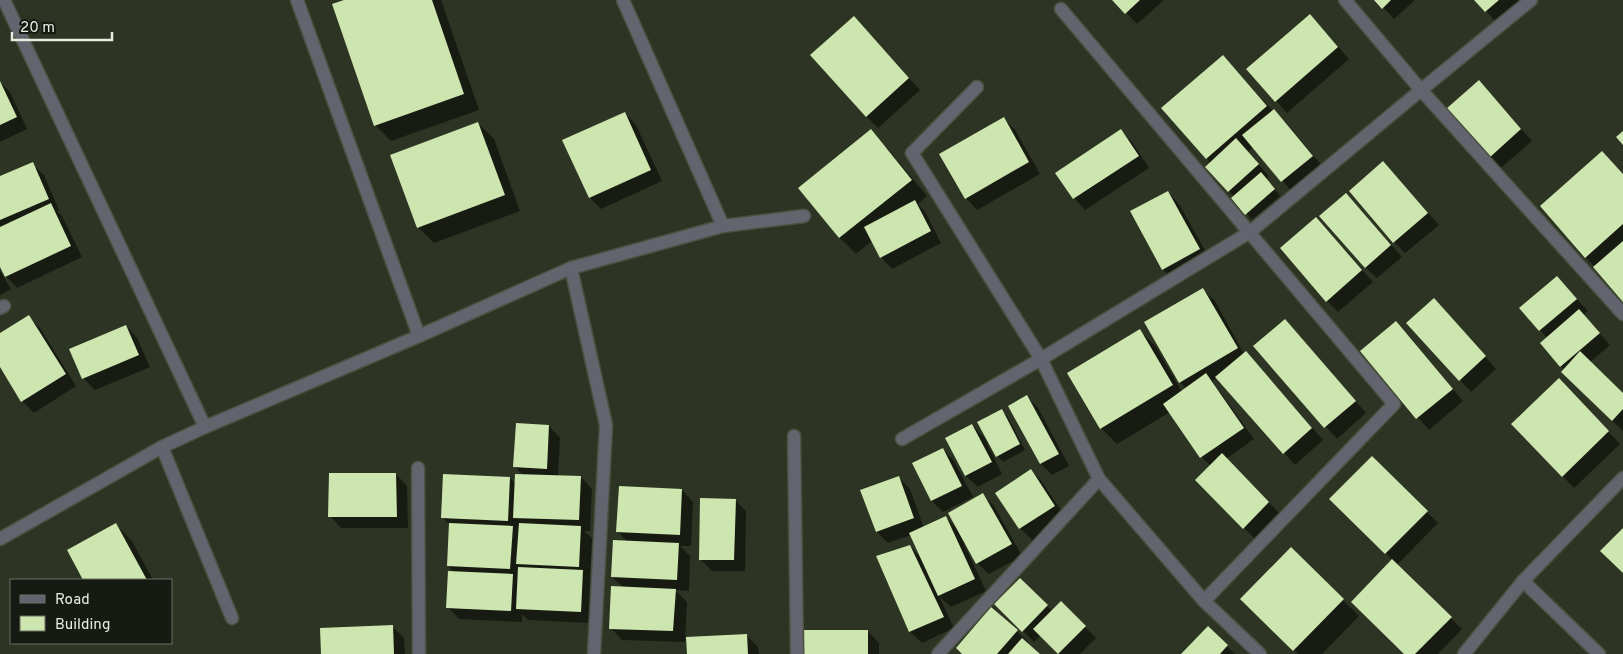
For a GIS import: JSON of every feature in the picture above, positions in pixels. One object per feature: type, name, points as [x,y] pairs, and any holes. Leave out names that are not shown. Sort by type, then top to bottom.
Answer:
[{"type":"street","points":[[4,0],[205,426]]},
{"type":"street","points":[[297,0],[419,336]]},
{"type":"street","points":[[623,0],[724,226]]},
{"type":"street","points":[[1345,0],[1421,90],[1623,314]]},
{"type":"street","points":[[902,439],[1041,359],[1250,232],[1530,0]]},
{"type":"street","points":[[1061,8],[1394,404],[1204,601]]},
{"type":"street","points":[[977,87],[912,153],[1041,359],[1100,479],[1204,601],[1260,654]]},
{"type":"street","points":[[0,539],[162,447],[205,426],[419,336],[571,268],[724,226],[804,216]]},
{"type":"street","points":[[571,268],[606,425],[594,654]]},
{"type":"street","points":[[794,436],[798,654]]},
{"type":"street","points":[[162,447],[232,618]]},
{"type":"street","points":[[418,468],[419,654]]},
{"type":"street","points":[[1464,654],[1523,581],[1623,478]]},
{"type":"street","points":[[938,654],[1100,479]]},
{"type":"street","points":[[1523,581],[1599,654]]},
{"type":"building","points":[[344,0],[432,0],[464,94],[374,126],[332,4]]},
{"type":"building","points":[[1112,0],[1140,0],[1125,14]]},
{"type":"building","points":[[1374,0],[1391,0],[1382,9]]},
{"type":"building","points":[[1474,0],[1499,0],[1485,12]]},
{"type":"building","points":[[1310,14],[1338,47],[1275,102],[1246,69]]},
{"type":"building","points":[[854,16],[909,78],[866,117],[810,55]]},
{"type":"building","points":[[1223,55],[1267,106],[1206,159],[1161,108]]},
{"type":"building","points":[[1479,80],[1521,129],[1489,158],[1446,109]]},
{"type":"building","points":[[0,81],[17,117],[0,125]]},
{"type":"building","points":[[1274,109],[1313,156],[1281,182],[1242,135]]},
{"type":"building","points":[[625,112],[651,170],[589,198],[562,140]]},
{"type":"building","points":[[1004,117],[1029,162],[965,199],[939,154]]},
{"type":"building","points":[[478,122],[505,195],[417,228],[390,155]]},
{"type":"building","points":[[871,129],[912,180],[839,238],[798,188]]},
{"type":"building","points":[[1121,129],[1139,156],[1073,199],[1055,173]]},
{"type":"building","points":[[1623,131],[1623,145],[1616,137]]},
{"type":"building","points":[[1236,138],[1259,164],[1228,192],[1205,167]]},
{"type":"building","points":[[1602,151],[1623,174],[1623,224],[1585,258],[1540,206]]},
{"type":"building","points":[[1383,161],[1428,213],[1393,243],[1349,191]]},
{"type":"building","points":[[33,162],[49,199],[0,220],[0,176]]},
{"type":"building","points":[[1261,172],[1275,189],[1245,215],[1231,198]]},
{"type":"building","points":[[1168,191],[1200,249],[1162,270],[1130,211]]},
{"type":"building","points":[[1346,193],[1391,245],[1365,268],[1319,216]]},
{"type":"building","points":[[915,200],[931,231],[880,258],[864,227]]},
{"type":"building","points":[[51,203],[71,246],[5,277],[0,267],[0,227]]},
{"type":"building","points":[[1316,217],[1362,270],[1326,302],[1280,248]]},
{"type":"building","points":[[1623,241],[1623,302],[1593,267]]},
{"type":"building","points":[[1557,276],[1577,299],[1539,331],[1519,308]]},
{"type":"building","points":[[1203,288],[1238,348],[1179,383],[1144,322]]},
{"type":"building","points":[[1434,298],[1486,356],[1459,381],[1406,323]]},
{"type":"building","points":[[1579,309],[1600,333],[1560,367],[1540,343]]},
{"type":"building","points":[[29,315],[66,374],[21,402],[0,367],[0,333]]},
{"type":"building","points":[[1285,319],[1356,401],[1324,428],[1253,346]]},
{"type":"building","points":[[1396,321],[1453,389],[1416,419],[1360,351]]},
{"type":"building","points":[[126,325],[139,355],[82,379],[69,349]]},
{"type":"building","points":[[1140,329],[1173,385],[1100,429],[1067,373]]},
{"type":"building","points":[[1246,351],[1312,428],[1283,454],[1215,377]]},
{"type":"building","points":[[1580,351],[1623,393],[1623,409],[1612,421],[1561,372]]},
{"type":"building","points":[[1206,373],[1244,428],[1200,458],[1163,404]]},
{"type":"building","points":[[1559,378],[1609,431],[1562,477],[1511,424]]},
{"type":"building","points":[[1027,395],[1059,454],[1040,464],[1008,406]]},
{"type":"building","points":[[1002,409],[1020,444],[996,457],[977,422]]},
{"type":"building","points":[[516,423],[549,425],[547,469],[513,467]]},
{"type":"building","points":[[972,424],[992,462],[965,476],[945,438]]},
{"type":"building","points":[[943,448],[962,486],[931,501],[912,463]]},
{"type":"building","points":[[1222,453],[1269,502],[1243,529],[1195,480]]},
{"type":"building","points":[[1372,456],[1428,511],[1385,554],[1329,499]]},
{"type":"building","points":[[1031,469],[1055,506],[1019,529],[995,493]]},
{"type":"building","points":[[329,473],[396,473],[397,517],[328,517]]},
{"type":"building","points":[[443,474],[510,477],[508,521],[441,518]]},
{"type":"building","points":[[515,474],[581,476],[579,520],[513,518]]},
{"type":"building","points":[[899,476],[914,518],[876,532],[860,490]]},
{"type":"building","points":[[619,486],[682,489],[680,535],[616,532]]},
{"type":"building","points":[[983,493],[1012,544],[976,564],[948,513]]},
{"type":"building","points":[[700,498],[736,499],[734,560],[699,560]]},
{"type":"building","points":[[946,516],[975,579],[938,596],[909,533]]},
{"type":"building","points":[[116,523],[146,579],[82,579],[67,550]]},
{"type":"building","points":[[449,523],[513,526],[510,569],[447,566]]},
{"type":"building","points":[[519,523],[581,526],[579,567],[516,564]]},
{"type":"building","points":[[1623,528],[1623,573],[1600,551]]},
{"type":"building","points":[[613,540],[679,543],[677,580],[611,577]]},
{"type":"building","points":[[910,545],[944,617],[909,632],[876,556]]},
{"type":"building","points":[[1291,547],[1344,599],[1293,651],[1240,599]]},
{"type":"building","points":[[1392,559],[1452,617],[1415,654],[1404,654],[1351,602]]},
{"type":"building","points":[[518,567],[583,570],[581,612],[516,609]]},
{"type":"building","points":[[448,571],[513,574],[511,611],[446,608]]},
{"type":"building","points":[[1020,578],[1048,605],[1022,632],[994,604]]},
{"type":"building","points":[[611,586],[676,589],[673,631],[609,629]]},
{"type":"building","points":[[1061,601],[1086,626],[1058,654],[1033,629]]},
{"type":"building","points":[[991,607],[1018,630],[997,654],[962,654],[956,648]]},
{"type":"building","points":[[393,625],[394,654],[321,654],[320,628]]},
{"type":"building","points":[[1208,626],[1228,645],[1220,654],[1181,654]]},
{"type":"building","points":[[802,630],[868,630],[868,654],[801,654]]},
{"type":"building","points":[[747,634],[748,654],[687,654],[686,637]]},
{"type":"building","points":[[1022,638],[1040,654],[1008,654]]}]
